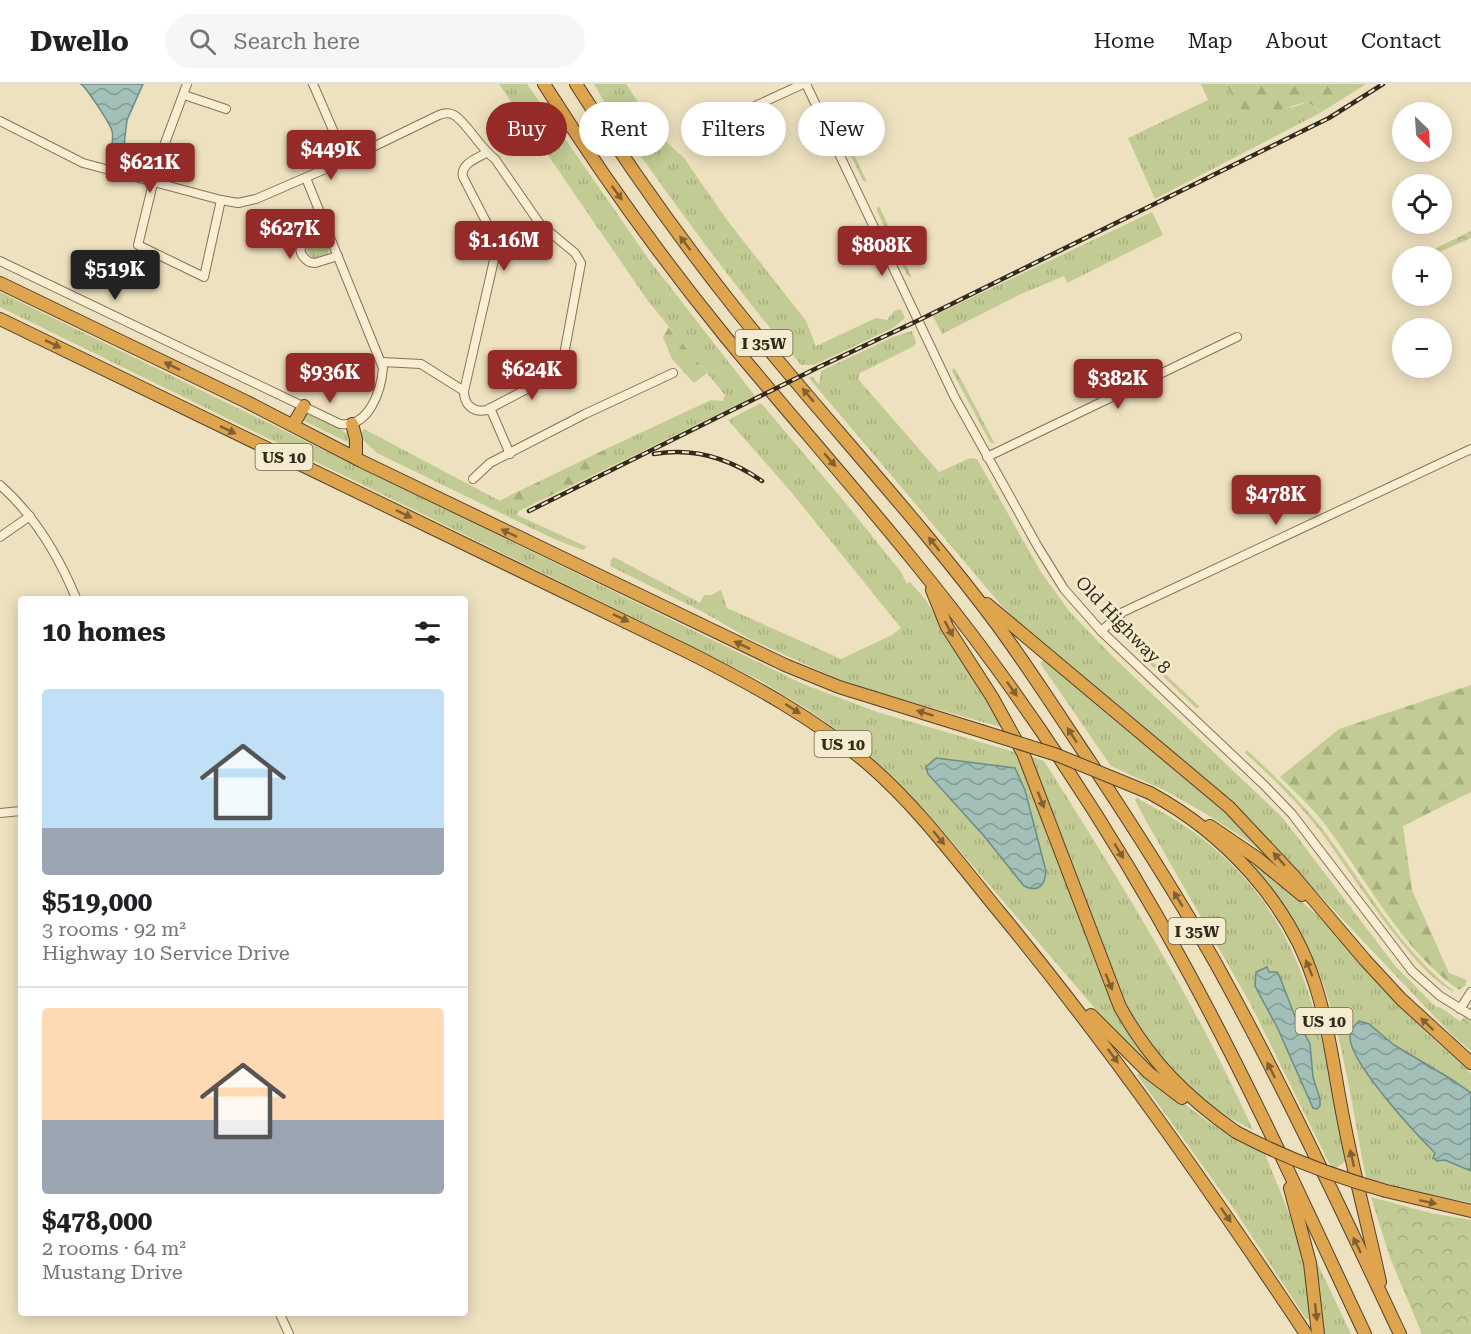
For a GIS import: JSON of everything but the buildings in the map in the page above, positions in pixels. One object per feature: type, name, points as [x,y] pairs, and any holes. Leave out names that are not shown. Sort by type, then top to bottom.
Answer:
[{"type":"highway","points":[[533,84],[592,157]]},
{"type":"highway","name":"I 35W","points":[[544,84],[645,233],[714,322],[926,575],[1058,753],[1113,841],[1186,968],[1279,1153],[1365,1334]]},
{"type":"highway","name":"I 35W","points":[[576,84],[631,168],[718,286],[970,590],[1097,771],[1195,928],[1257,1041],[1400,1334]]},
{"type":"highway","name":"US 10","points":[[3,284],[785,665],[830,683],[1066,759],[1150,793],[1200,826],[1240,862],[1273,903],[1301,949],[1315,984],[1383,1298]]},
{"type":"highway","name":"US 10","points":[[0,319],[690,653],[783,703],[838,740],[892,786],[933,831],[1052,976],[1166,1129],[1306,1334]]},
{"type":"highway","points":[[293,425],[304,406]]},
{"type":"highway","points":[[352,424],[359,459]]},
{"type":"highway","points":[[926,575],[947,627],[992,696],[1023,753],[1120,1007],[1139,1041],[1172,1080],[1210,1114],[1236,1132]]},
{"type":"highway","points":[[970,590],[1229,807],[1292,874],[1401,999],[1471,1063]]},
{"type":"highway","points":[[1162,800],[1200,820],[1257,858],[1310,902],[1358,951]]},
{"type":"highway","points":[[1052,976],[1149,1073],[1201,1112],[1236,1132],[1316,1170],[1386,1191],[1471,1211]]},
{"type":"highway","points":[[1279,1153],[1310,1263],[1318,1334]]},
{"type":"street","points":[[187,84],[166,136],[138,245],[204,278],[221,200]]},
{"type":"street","points":[[312,84],[346,160]]},
{"type":"street","points":[[764,102],[804,84]]},
{"type":"street","name":"Old Highway 8","points":[[804,84],[941,369],[987,457],[1053,574],[1101,631],[1281,802],[1312,839],[1403,961],[1430,987],[1471,1015]]},
{"type":"street","points":[[184,94],[226,109]]},
{"type":"street","points":[[0,121],[83,163],[221,200],[246,202],[306,178],[444,113],[456,117],[486,153],[464,166],[462,174],[497,247],[464,391],[466,403],[481,411],[561,371],[581,263],[575,253],[540,224],[495,159],[490,156]]},
{"type":"street","points":[[0,261],[340,424],[352,424],[361,420],[365,415],[380,386],[382,362],[306,178]]},
{"type":"street","points":[[327,229],[304,241],[301,253],[309,262],[315,263],[338,256]]},
{"type":"street","points":[[987,457],[1237,337]]},
{"type":"street","points":[[382,362],[421,364],[464,391]]},
{"type":"street","points":[[473,480],[490,463],[585,414],[673,373]]},
{"type":"street","points":[[490,408],[510,454]]},
{"type":"street","points":[[1101,631],[1111,620],[1133,608],[1471,449]]},
{"type":"street","points":[[0,485],[30,516],[67,577],[75,596]]},
{"type":"street","points":[[0,537],[30,516]]},
{"type":"street","points":[[0,813],[18,811]]},
{"type":"street","points":[[1460,1009],[1471,992]]},
{"type":"street","points":[[281,1316],[290,1334]]},
{"type":"green space","points":[[499,84],[527,84],[540,102],[511,102]]},
{"type":"green space","points":[[594,84],[626,84],[638,102],[605,102]]},
{"type":"green space","points":[[1201,84],[1230,84],[1227,86],[1261,117],[1306,103],[1314,106],[1320,113],[1155,199],[1128,138],[1208,100]]},
{"type":"green space","points":[[1366,84],[1320,113],[1315,107],[1305,103],[1260,117],[1249,114],[1238,104],[1227,85]]},
{"type":"green space","points":[[567,142],[650,261],[755,396],[616,464],[608,448],[711,400],[723,401],[725,395],[648,301],[548,156],[567,156]]},
{"type":"green space","points":[[669,144],[684,158],[727,220],[806,321],[816,346],[876,318],[887,320],[894,311],[901,309],[905,318],[893,328],[814,365],[801,365],[696,233],[641,156],[669,156]]},
{"type":"green space","points":[[851,156],[855,156],[867,182],[863,181]]},
{"type":"green space","points":[[878,206],[912,278],[907,275],[877,211]]},
{"type":"green space","points":[[1152,212],[1163,235],[1067,283],[1064,276],[1021,294],[942,334],[933,316]]},
{"type":"green space","points":[[1471,231],[1471,238],[1452,246],[1440,246]]},
{"type":"green space","points":[[318,237],[326,240],[329,248],[326,256],[318,259],[310,256],[307,248],[310,240]]},
{"type":"green space","points":[[0,292],[803,684],[877,712],[1018,753],[1148,1059],[1144,1063],[1129,1048],[942,830],[888,773],[852,741],[810,711],[761,681],[649,625],[0,307]],"holes":[[[936,758],[1015,768],[1024,886],[984,836],[928,774]]]},
{"type":"green space","points":[[669,327],[707,373],[694,383],[672,359],[663,337]]},
{"type":"green space","points":[[912,331],[916,343],[914,346],[860,373],[859,380],[939,472],[970,458],[977,459],[1041,572],[1069,611],[1111,655],[1282,817],[1396,967],[1436,1007],[1440,1007],[1461,1022],[1452,1035],[1218,791],[1134,718],[1040,642],[1001,605],[809,378],[812,376],[819,385],[821,371],[893,337]]},
{"type":"green space","points":[[953,368],[995,444],[990,442],[952,371]]},
{"type":"green space","points":[[761,403],[843,500],[901,572],[907,584],[910,582],[925,599],[1004,728],[865,689],[835,678],[750,639],[703,612],[610,566],[614,557],[700,603],[704,595],[711,595],[721,590],[727,608],[841,659],[892,635],[901,628],[792,493],[728,420]]},
{"type":"green space","points":[[312,413],[348,434],[351,440],[349,443],[300,419],[305,414]]},
{"type":"green space","points":[[364,429],[519,511],[517,515],[587,547],[583,550],[554,539],[377,453],[364,441],[361,433]]},
{"type":"green space","points":[[608,448],[616,464],[519,511],[499,501]]},
{"type":"green space","points":[[1124,635],[1200,707],[1196,708],[1127,642]]},
{"type":"green space","points":[[1046,658],[1215,800],[1272,860],[1208,815],[1166,791],[1111,766],[1040,663]]},
{"type":"green space","points":[[1471,685],[1471,792],[1403,826],[1412,890],[1449,973],[1467,980],[1465,986],[1459,990],[1439,974],[1404,936],[1322,820],[1280,777],[1339,729]]},
{"type":"green space","points":[[1247,750],[1285,786],[1312,816],[1399,936],[1435,975],[1455,992],[1439,982],[1402,943],[1318,828],[1283,789],[1245,753]]},
{"type":"green space","points":[[1028,755],[1044,761],[1128,896],[1207,1035],[1253,1130],[1228,1117],[1193,1092],[1158,1058],[1125,1008]]},
{"type":"green space","points":[[1137,798],[1185,826],[1231,864],[1262,900],[1286,938],[1317,1021],[1328,1066],[1346,1161],[1336,1168],[1330,1165],[1250,1003],[1135,800]],"holes":[[[1267,967],[1271,973],[1278,973],[1294,1014],[1310,1043],[1313,1077],[1321,1103],[1313,1105],[1264,1004],[1256,972]]]},
{"type":"green space","points":[[1255,860],[1319,917],[1430,1036],[1471,1073],[1471,1093],[1394,1045],[1369,1024],[1354,1054],[1386,1097],[1435,1154],[1437,1161],[1445,1160],[1471,1171],[1471,1203],[1408,1190],[1366,1178],[1342,1051],[1325,988],[1300,930],[1284,904],[1252,863]]},
{"type":"green space","points":[[1471,1006],[1471,1051],[1452,1035]]},
{"type":"green space","points":[[1141,1072],[1213,1125],[1265,1154],[1299,1238],[1313,1319],[1306,1319],[1234,1209],[1137,1075]]},
{"type":"green space","points":[[1371,1197],[1430,1213],[1471,1220],[1471,1334],[1422,1334],[1390,1258]]},
{"type":"green space","points":[[1313,1254],[1351,1334],[1322,1334]]},
{"type":"water","points":[[81,84],[143,84],[127,120],[124,145],[118,161],[111,154],[113,137],[111,127]]},
{"type":"water","points":[[936,758],[1015,768],[1025,790],[1046,871],[1043,884],[1034,889],[1024,886],[984,836],[928,774],[926,767]]},
{"type":"water","points":[[1267,967],[1269,972],[1277,972],[1279,975],[1294,1014],[1310,1044],[1313,1077],[1320,1099],[1320,1106],[1317,1109],[1313,1108],[1278,1029],[1255,986],[1256,972]]},
{"type":"water","points":[[1359,1021],[1369,1024],[1394,1045],[1471,1093],[1471,1171],[1445,1160],[1437,1161],[1433,1158],[1435,1153],[1399,1115],[1371,1080],[1360,1063],[1350,1037],[1354,1026]]},
{"type":"railway","points":[[529,511],[1329,118],[1383,84]]},
{"type":"railway","points":[[654,454],[683,452],[711,456],[737,466],[762,481]]}]
